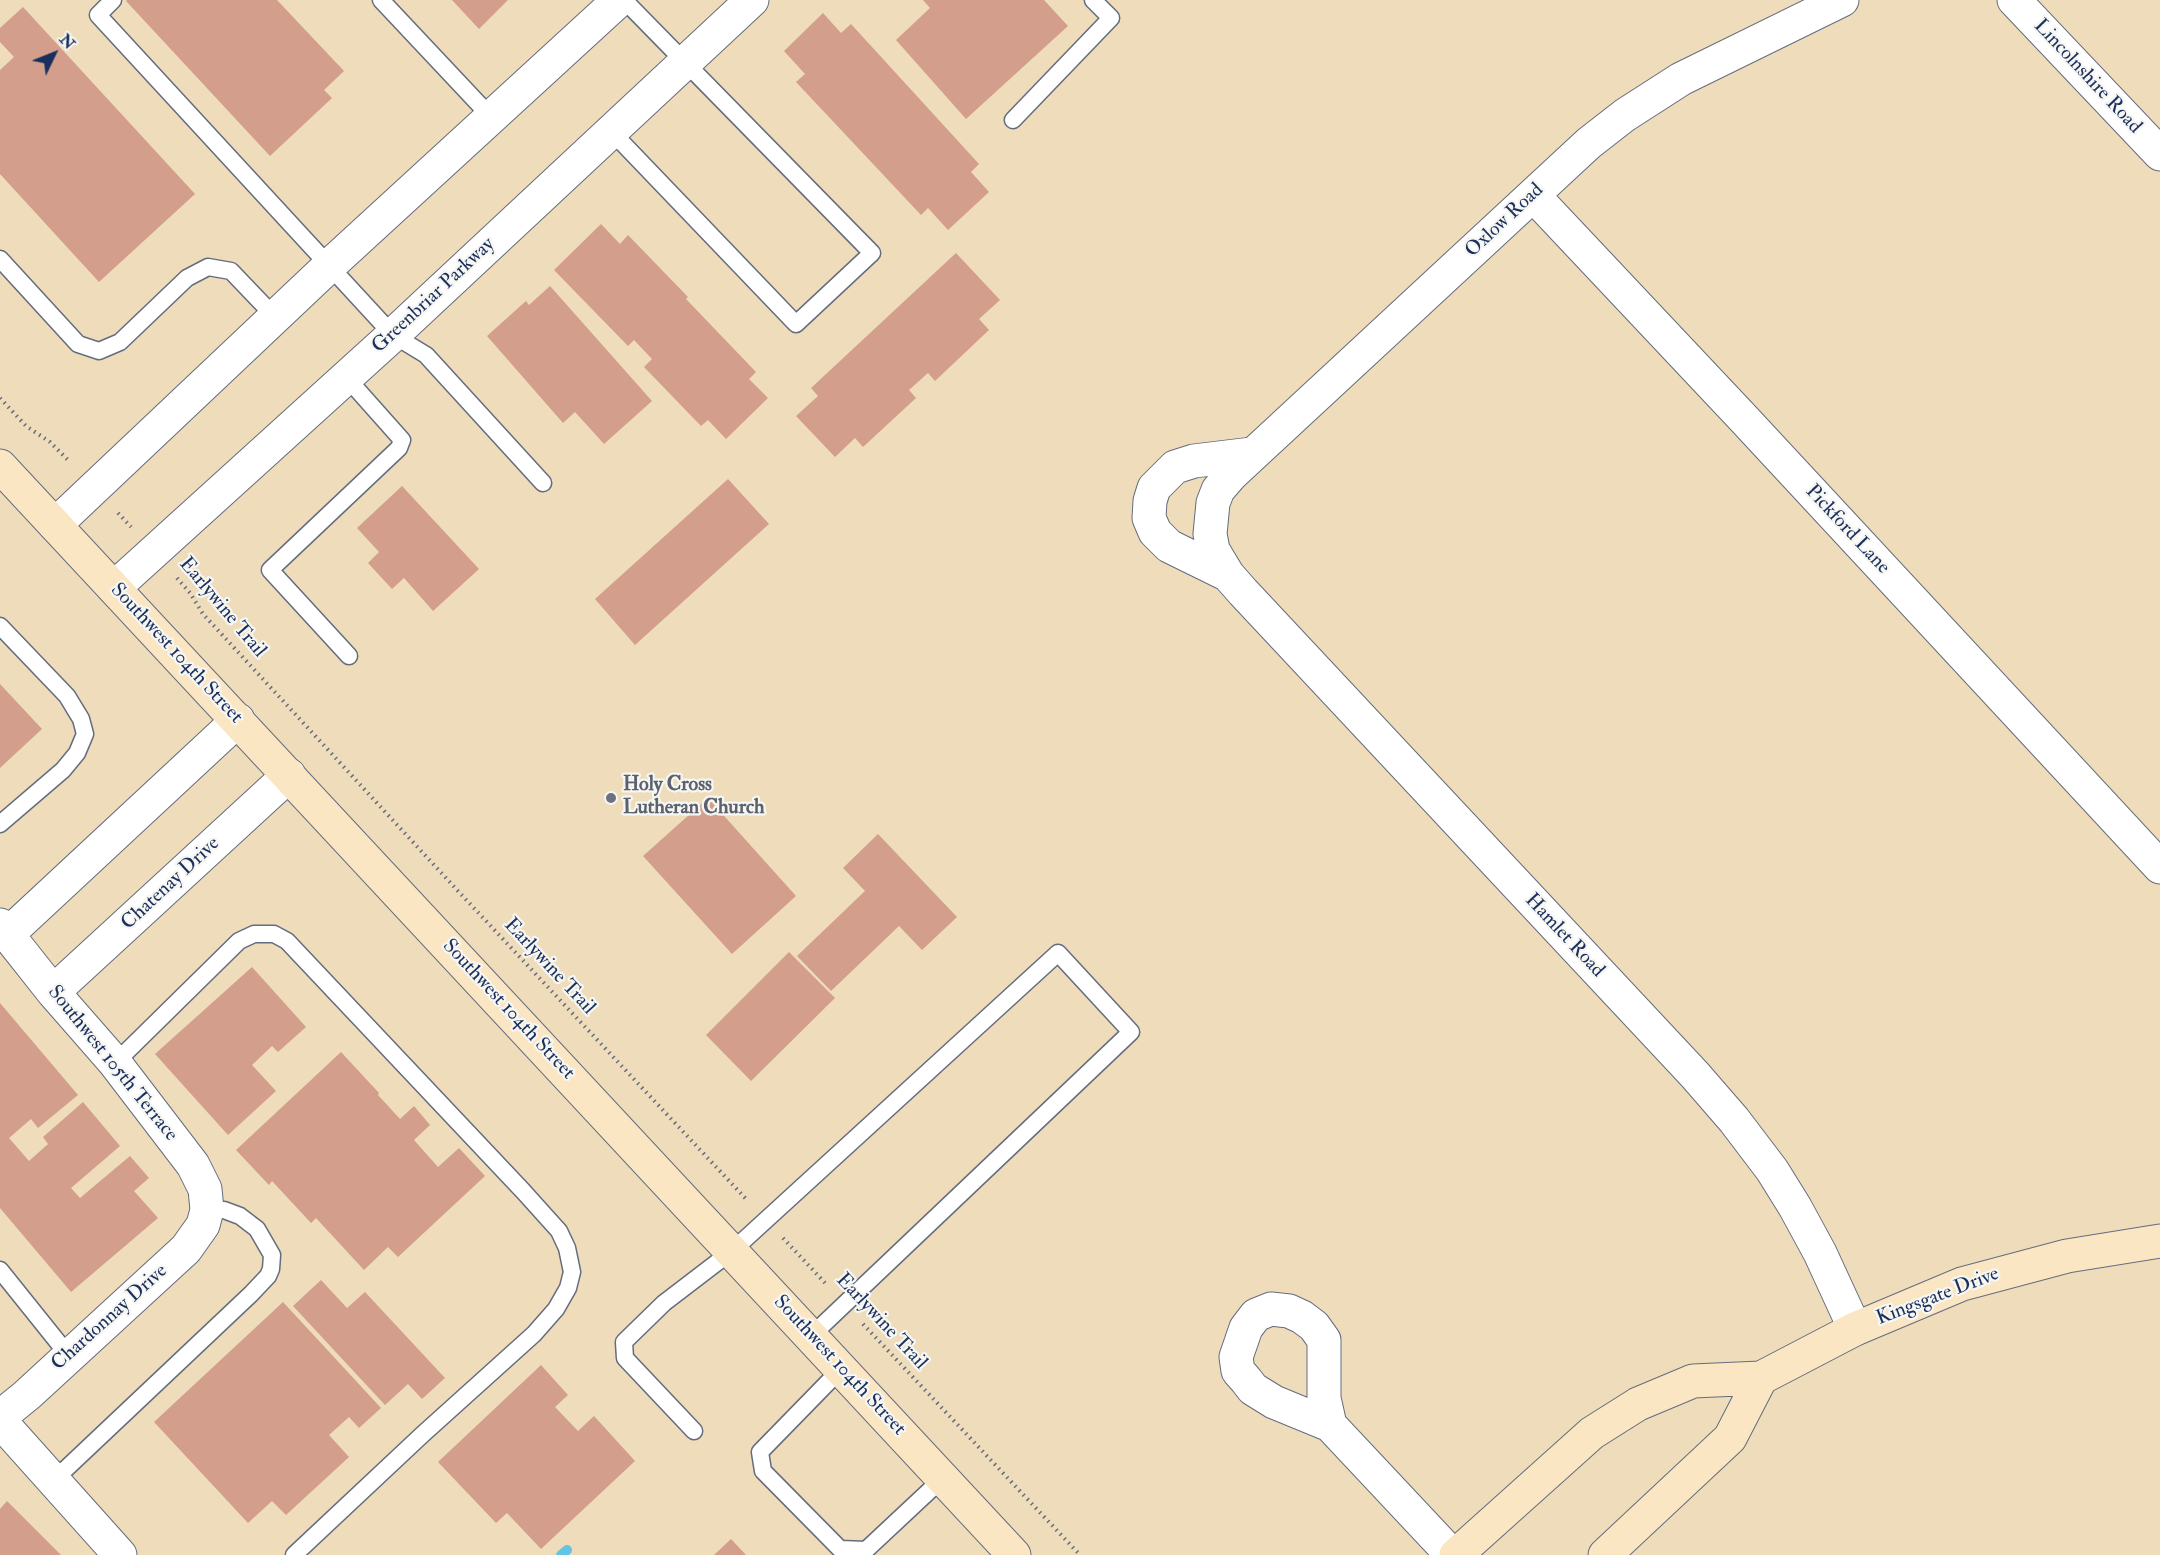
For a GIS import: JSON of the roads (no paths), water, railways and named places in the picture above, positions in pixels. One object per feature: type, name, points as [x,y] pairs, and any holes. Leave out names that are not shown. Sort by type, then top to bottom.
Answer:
[{"type":"main road","name":"Southwest 104th Street","points":[[0,466],[1014,1555]]},
{"type":"main road","name":"Kingsgate Drive","points":[[1454,1555],[1593,1433],[1638,1404],[1693,1381],[1761,1378],[1855,1329],[1962,1284],[2067,1256],[2160,1241]]},
{"type":"main road","points":[[1605,1555],[1730,1438],[1761,1378]]},
{"type":"street","points":[[55,525],[328,267],[619,0]]},
{"type":"street","name":"Greenbriar Parkway","points":[[114,588],[393,335],[752,0]]},
{"type":"street","name":"Oxlow Road","points":[[1213,503],[1218,490],[1252,454],[1589,143],[1624,115],[1662,91],[1733,53],[1842,0]]},
{"type":"street","name":"Lincolnshire Road","points":[[2014,0],[2160,154]]},
{"type":"street","name":"Pickford Lane","points":[[1533,195],[2160,867]]},
{"type":"street","name":"Hamlet Road","points":[[1228,575],[1169,546],[1155,532],[1149,518],[1150,501],[1154,488],[1175,467],[1194,461],[1252,454]]},
{"type":"street","name":"Hamlet Road","points":[[1213,503],[1210,525],[1212,550],[1228,575],[1695,1075],[1734,1120],[1772,1170],[1795,1207],[1820,1253],[1855,1329]]},
{"type":"street","points":[[4,930],[238,720]]},
{"type":"street","name":"Chatenay Drive","points":[[53,992],[289,775]]},
{"type":"street","name":"Southwest 105th Terrace","points":[[4,930],[53,992],[115,1063],[193,1165],[205,1189],[207,1210]]},
{"type":"street","name":"Chardonnay Drive","points":[[0,1419],[186,1249],[203,1225],[207,1210]]},
{"type":"street","points":[[0,1419],[120,1555]]},
{"type":"street","points":[[1330,1425],[1454,1555]]},
{"type":"lane","points":[[113,0],[98,15],[328,267],[393,335],[426,355],[543,483]]},
{"type":"lane","points":[[381,0],[491,117]]},
{"type":"lane","points":[[611,131],[796,324],[872,253],[624,0]]},
{"type":"lane","points":[[1013,120],[1111,18],[1094,0]]},
{"type":"lane","points":[[0,259],[78,344],[99,351],[120,342],[187,278],[208,267],[231,271],[275,317]]},
{"type":"lane","points":[[346,377],[402,440],[399,448],[270,570],[349,656]]},
{"type":"lane","points":[[0,626],[66,696],[81,719],[85,734],[77,753],[63,770],[0,824]]},
{"type":"lane","points":[[115,1063],[239,940],[254,934],[274,934],[287,941],[515,1183],[559,1232],[567,1248],[572,1272],[568,1288],[556,1309],[534,1334],[294,1555]]},
{"type":"lane","points":[[694,1431],[625,1358],[624,1342],[664,1303],[732,1251],[1058,953],[1131,1032],[811,1336]]},
{"type":"lane","points":[[53,1481],[268,1276],[272,1255],[257,1229],[240,1216],[224,1210],[207,1210]]},
{"type":"lane","points":[[0,1270],[69,1356]]},
{"type":"lane","points":[[841,1369],[760,1452],[763,1470],[840,1549],[866,1550],[943,1478]]},
{"type":"waterway","points":[[561,1555],[567,1550]]},
{"type":"place","name":"Holy Cross Lutheran Church","points":[[611,798]]}]
